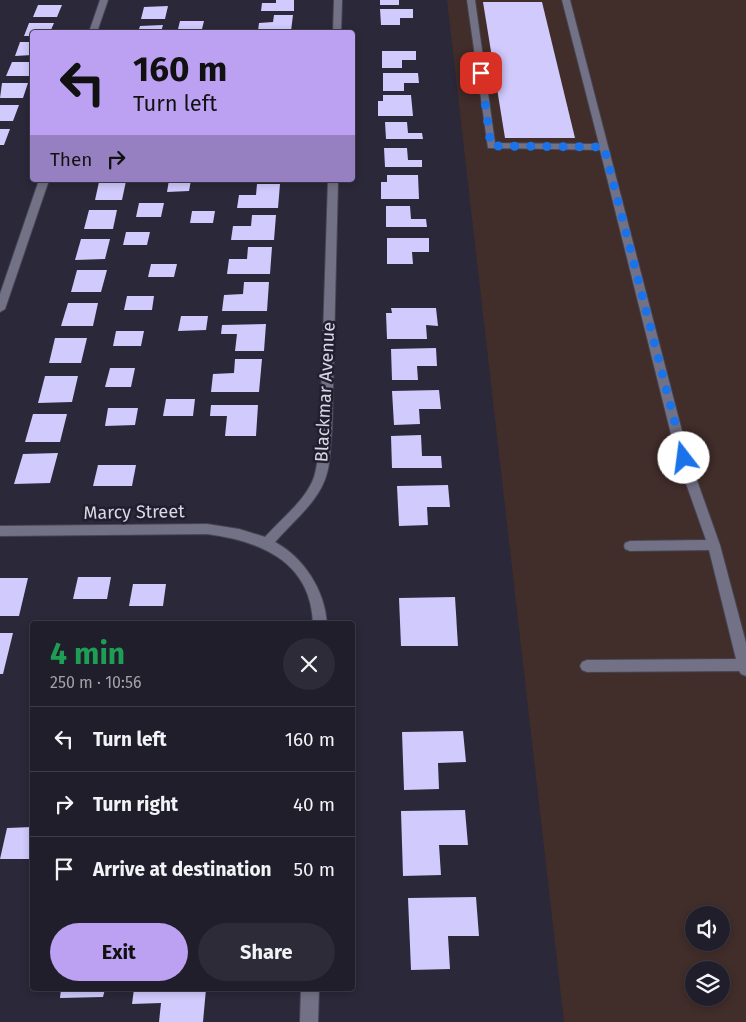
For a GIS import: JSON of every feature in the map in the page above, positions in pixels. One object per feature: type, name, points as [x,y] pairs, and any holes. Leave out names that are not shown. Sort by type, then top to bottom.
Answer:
[{"type":"street","points":[[94,30],[104,0]]},
{"type":"street","points":[[337,30],[338,0]]},
{"type":"street","points":[[471,0],[491,146],[604,147]]},
{"type":"street","points":[[566,0],[681,449],[714,545],[745,667],[587,666]]},
{"type":"street","points":[[0,309],[43,182]]},
{"type":"street","name":"Blackmar Avenue","points":[[267,543],[311,493],[319,479],[323,464],[326,430],[333,182]]},
{"type":"street","name":"Marcy Street","points":[[0,531],[207,529],[232,532],[267,543]]},
{"type":"street","points":[[267,543],[287,556],[302,570],[318,606],[320,621]]},
{"type":"street","points":[[630,546],[714,545]]},
{"type":"street","points":[[309,1022],[310,991]]},
{"type":"shaded area","points":[[447,0],[746,0],[746,1022],[564,1022]]},
{"type":"building","points":[[276,0],[294,0],[294,11],[261,11],[262,3],[276,3]]},
{"type":"building","points":[[380,0],[399,0],[399,5],[380,5]]},
{"type":"building","points":[[483,2],[542,2],[575,138],[505,138]]},
{"type":"building","points":[[38,5],[62,5],[57,17],[33,17]]},
{"type":"building","points":[[168,6],[165,19],[141,19],[144,7]]},
{"type":"building","points":[[380,9],[413,9],[413,18],[400,18],[400,25],[381,25]]},
{"type":"building","points":[[274,15],[293,15],[291,30],[258,30],[259,23],[273,22]]},
{"type":"building","points":[[180,21],[204,21],[202,29],[178,29]]},
{"type":"building","points":[[29,23],[54,23],[51,30],[30,30],[30,36],[24,36]]},
{"type":"building","points":[[163,25],[162,30],[139,30],[140,26]]},
{"type":"building","points":[[20,42],[30,42],[30,55],[15,56]]},
{"type":"building","points":[[382,51],[416,51],[416,60],[402,60],[402,68],[382,68]]},
{"type":"building","points":[[12,62],[30,62],[30,76],[6,76]]},
{"type":"building","points":[[383,73],[418,73],[419,83],[404,83],[404,91],[383,91]]},
{"type":"building","points":[[2,83],[28,83],[23,98],[0,98]]},
{"type":"building","points":[[383,95],[411,95],[413,116],[378,116],[378,101],[383,101]]},
{"type":"building","points":[[0,105],[19,105],[13,121],[0,121]]},
{"type":"building","points":[[385,122],[407,122],[408,133],[422,133],[423,139],[386,139]]},
{"type":"building","points":[[0,129],[10,129],[4,145],[0,145]]},
{"type":"building","points":[[384,148],[407,148],[408,160],[422,160],[422,167],[385,167]]},
{"type":"building","points":[[387,175],[418,175],[419,199],[381,199],[381,182],[387,182]]},
{"type":"building","points":[[99,182],[126,182],[122,200],[95,200]]},
{"type":"building","points":[[169,182],[191,182],[189,191],[167,192]]},
{"type":"building","points":[[257,184],[280,184],[278,208],[237,208],[239,195],[256,195]]},
{"type":"building","points":[[139,203],[164,203],[161,217],[136,217]]},
{"type":"building","points":[[386,206],[410,206],[411,219],[426,219],[427,227],[386,227]]},
{"type":"building","points":[[89,210],[117,210],[113,229],[84,229]]},
{"type":"building","points":[[192,211],[215,211],[213,223],[190,223]]},
{"type":"building","points":[[252,215],[276,215],[274,240],[231,240],[233,226],[251,226]]},
{"type":"building","points":[[126,232],[150,232],[147,245],[123,245]]},
{"type":"building","points":[[387,238],[429,238],[429,252],[412,252],[413,264],[387,264]]},
{"type":"building","points":[[81,239],[110,239],[105,259],[75,260]]},
{"type":"building","points":[[248,247],[272,247],[270,274],[227,274],[229,259],[247,259]]},
{"type":"building","points":[[151,264],[177,264],[174,277],[148,277]]},
{"type":"building","points":[[77,270],[107,270],[101,292],[71,292]]},
{"type":"building","points":[[244,282],[269,282],[267,311],[222,311],[224,295],[243,294]]},
{"type":"building","points":[[127,296],[154,296],[152,310],[124,310]]},
{"type":"building","points":[[68,303],[98,303],[93,326],[61,326]]},
{"type":"building","points":[[391,308],[436,308],[438,326],[426,325],[427,339],[387,339],[386,313],[392,313]]},
{"type":"building","points":[[181,316],[208,316],[206,330],[178,331]]},
{"type":"building","points":[[266,324],[264,351],[235,351],[237,334],[221,334],[222,325]]},
{"type":"building","points":[[116,331],[144,331],[141,346],[113,346]]},
{"type":"building","points":[[55,338],[87,338],[81,363],[49,363]]},
{"type":"building","points":[[436,348],[437,366],[417,366],[418,380],[392,380],[391,349]]},
{"type":"building","points":[[235,359],[262,359],[259,392],[211,392],[213,374],[234,373]]},
{"type":"building","points":[[110,368],[135,368],[131,387],[105,387]]},
{"type":"building","points":[[45,376],[78,376],[72,402],[38,403]]},
{"type":"building","points":[[439,390],[441,409],[419,409],[420,424],[394,425],[392,391]]},
{"type":"building","points":[[166,399],[195,399],[193,416],[163,416]]},
{"type":"building","points":[[211,405],[258,405],[256,436],[225,436],[227,416],[210,416]]},
{"type":"building","points":[[108,408],[138,408],[135,425],[105,426]]},
{"type":"building","points":[[33,414],[67,414],[60,442],[25,442]]},
{"type":"building","points":[[421,435],[422,456],[441,456],[442,468],[392,468],[391,436]]},
{"type":"building","points":[[58,453],[50,483],[14,484],[23,454]]},
{"type":"building","points":[[98,465],[136,465],[132,486],[93,486]]},
{"type":"building","points":[[448,485],[450,507],[427,507],[428,525],[399,526],[397,486]]},
{"type":"building","points":[[78,577],[111,577],[107,599],[73,599]]},
{"type":"building","points":[[0,578],[28,578],[19,616],[0,616]]},
{"type":"building","points":[[133,584],[166,584],[163,606],[129,606]]},
{"type":"building","points":[[455,597],[458,646],[401,646],[399,598]]},
{"type":"building","points":[[0,633],[13,633],[3,674],[0,674]]},
{"type":"building","points":[[463,731],[466,762],[438,763],[439,789],[404,790],[402,732]]},
{"type":"building","points":[[465,810],[468,845],[439,845],[441,875],[403,876],[401,811]]},
{"type":"building","points":[[30,827],[30,859],[0,859],[7,828]]},
{"type":"building","points":[[476,897],[479,936],[448,936],[450,969],[411,970],[408,898]]},
{"type":"building","points":[[61,991],[104,991],[103,997],[60,998]]},
{"type":"building","points":[[134,991],[206,991],[203,1022],[159,1022],[161,1003],[132,1004]]},
{"type":"route","points":[[481,73],[491,146],[604,147],[684,458]]}]
